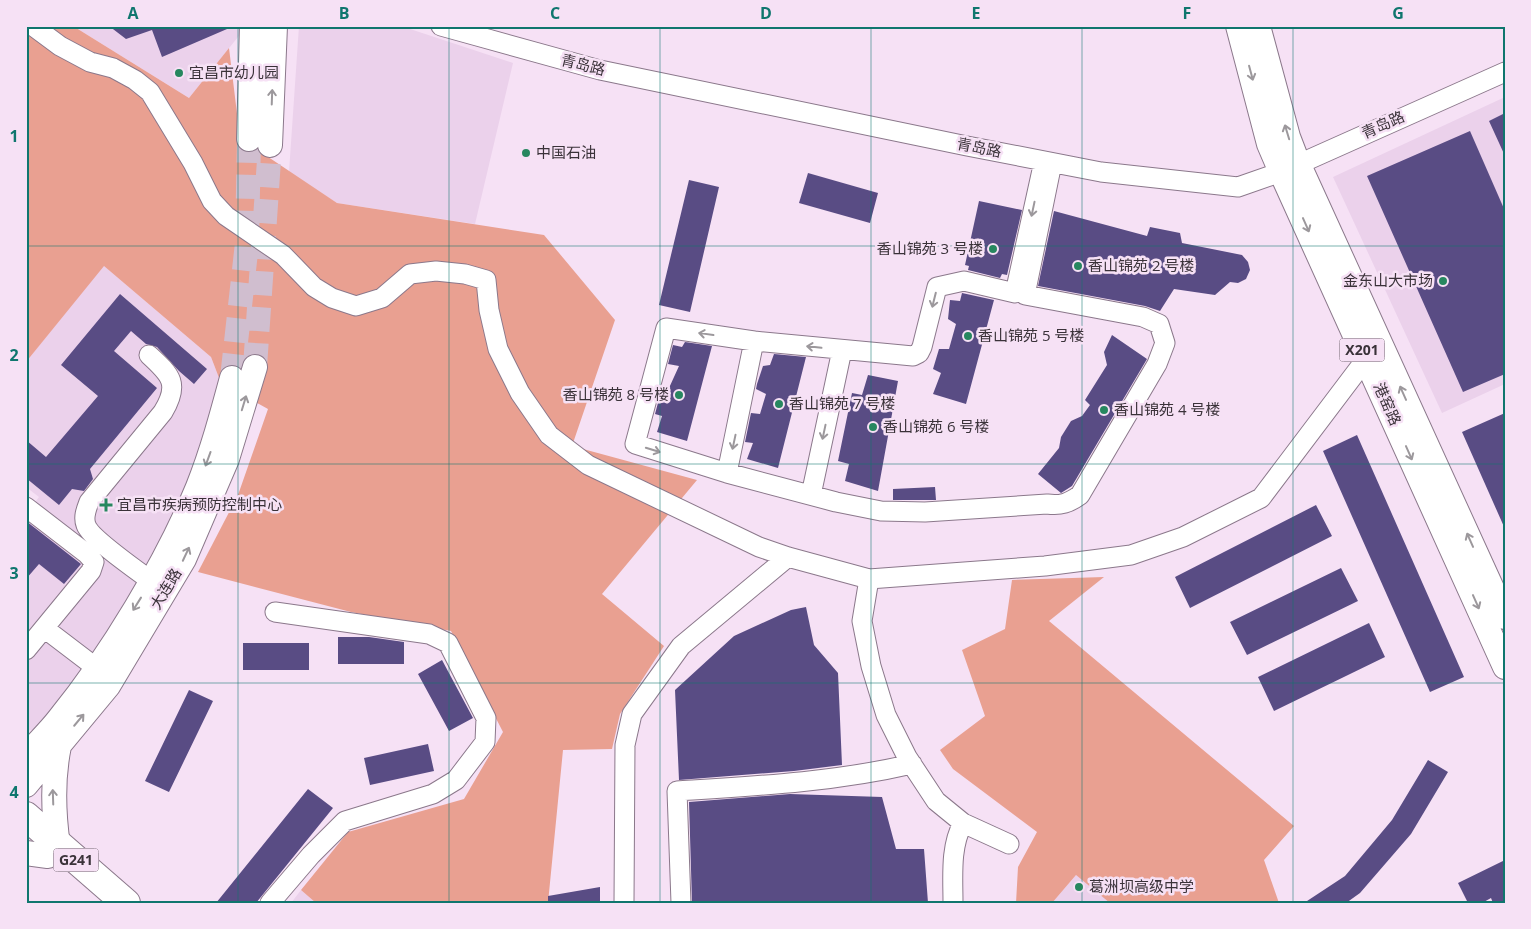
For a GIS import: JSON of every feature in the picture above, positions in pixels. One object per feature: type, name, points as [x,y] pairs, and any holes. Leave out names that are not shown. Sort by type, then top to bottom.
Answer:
[{"type":"highway","name":"G241","points":[[26,816],[44,852],[126,903]]},
{"type":"highway","name":"G241","points":[[26,836],[102,903]]},
{"type":"main road","points":[[252,26],[259,142],[275,26]]},
{"type":"main road","name":"港窑路","points":[[1238,26],[1269,144],[1289,167],[1505,617]]},
{"type":"main road","name":"港窑路","points":[[1258,26],[1288,137],[1289,167],[1366,359],[1505,667]]},
{"type":"main road","name":"大连路","points":[[158,586],[184,559],[227,459],[255,367]]},
{"type":"main road","name":"大连路","points":[[26,756],[42,742],[104,674],[158,586],[198,488],[218,432],[232,378]]},
{"type":"main road","points":[[42,742],[53,788],[54,815],[44,852]]},
{"type":"main road","name":"大连路","points":[[26,784],[42,742]]},
{"type":"street","points":[[33,26],[60,46],[90,62],[113,68],[135,80],[150,92],[193,163],[212,201],[226,216],[284,255],[314,287],[332,298],[356,306],[382,298],[410,274],[436,271],[465,274],[486,280],[498,348],[520,393],[549,434],[588,465],[759,547],[868,579],[1045,566],[1131,555],[1183,538],[1261,498],[1366,359]]},
{"type":"street","name":"青岛路","points":[[441,26],[600,70],[1048,162],[1101,172],[1238,187],[1289,167],[1505,72]]},
{"type":"street","points":[[1020,294],[1048,162]]},
{"type":"street","points":[[964,281],[1020,294],[1143,317],[1159,324],[1165,343],[1157,364],[1080,495],[1071,502],[1059,506],[1047,504],[925,512],[880,511],[727,473],[635,444],[666,328],[754,341],[913,356],[919,353],[938,286],[964,281]]},
{"type":"street","points":[[727,473],[754,341]]},
{"type":"street","points":[[811,495],[842,350]]},
{"type":"street","points":[[149,355],[167,372],[173,386],[172,397],[163,412],[89,502],[85,513],[86,526],[95,537],[158,586]]},
{"type":"street","points":[[26,650],[91,571],[94,562],[87,554],[28,513]]},
{"type":"street","points":[[624,903],[625,746],[632,714],[681,646],[788,557]]},
{"type":"street","points":[[868,579],[862,621],[870,666],[886,715],[912,764],[936,801],[962,824],[1009,844]]},
{"type":"street","points":[[270,903],[310,854],[345,821],[432,794],[456,780],[485,742],[486,718],[448,643],[429,634],[275,612]]},
{"type":"street","points":[[44,628],[104,674]]},
{"type":"street","points":[[681,903],[678,791],[866,775],[912,764]]},
{"type":"street","points":[[953,903],[953,856],[957,834],[962,824]]},
{"type":"shaded area","points":[[26,26],[73,26],[189,98],[229,48],[240,138],[337,203],[544,235],[615,320],[572,446],[697,480],[602,594],[664,646],[620,714],[612,749],[563,750],[548,903],[316,903],[301,890],[348,832],[464,799],[503,732],[451,631],[351,612],[198,572],[238,495],[268,409],[221,383],[211,357],[104,266],[26,362]]},
{"type":"shaded area","name":"宜昌市幼儿园","points":[[73,26],[242,26],[242,32],[189,98]]},
{"type":"shaded area","points":[[299,26],[401,26],[513,63],[475,224],[337,203],[289,172]]},
{"type":"shaded area","name":"金东山大市场","points":[[1505,97],[1505,384],[1442,413],[1333,177]]},
{"type":"shaded area","name":"宜昌市疾病预防控制中心","points":[[103,265],[211,357],[221,383],[195,468],[161,546],[100,647],[37,729],[26,731],[26,514],[39,497],[26,487],[26,362]]},
{"type":"shaded area","points":[[1104,577],[1049,621],[1294,826],[1264,860],[1279,903],[1110,903],[1076,875],[1052,903],[1016,903],[1018,867],[1037,832],[953,769],[940,750],[985,716],[962,650],[1005,629],[1012,580]]},
{"type":"shaded area","name":"葛洲坝高级中学","points":[[1076,875],[1107,899],[1110,903],[1052,903]]},
{"type":"shaded area","points":[[301,890],[316,903],[291,903]]},
{"type":"building","points":[[109,26],[234,26],[162,57],[152,30],[126,39]]},
{"type":"building","points":[[1505,113],[1505,156],[1489,121]]},
{"type":"building","name":"金东山大市场","points":[[1470,131],[1505,211],[1505,374],[1463,392],[1367,176]]},
{"type":"building","points":[[808,173],[878,193],[870,223],[799,203]]},
{"type":"building","points":[[689,180],[719,187],[690,312],[659,305]]},
{"type":"building","name":"香山锦苑 3 号楼","points":[[979,201],[1022,210],[1007,275],[1002,274],[1000,278],[968,270],[969,266],[965,265]]},
{"type":"building","points":[[1054,211],[1147,236],[1150,227],[1180,233],[1182,243],[1242,255],[1248,262],[1250,270],[1246,279],[1238,283],[1230,282],[1215,295],[1174,289],[1160,311],[1145,306],[1038,286]]},
{"type":"building","name":"香山锦苑 5 号楼","points":[[962,293],[994,300],[966,404],[933,394],[941,373],[933,369],[939,349],[949,349],[956,324],[948,319],[950,300],[960,301]]},
{"type":"building","points":[[120,294],[207,369],[194,384],[157,347],[146,344],[131,331],[114,351],[157,388],[90,469],[93,479],[84,491],[72,489],[59,505],[26,478],[26,440],[46,457],[98,396],[61,365]]},
{"type":"building","name":"香山锦苑 4 号楼","points":[[1112,335],[1147,359],[1072,486],[1061,493],[1038,474],[1059,448],[1061,437],[1071,421],[1082,416],[1090,405],[1085,400],[1107,365],[1104,352]]},
{"type":"building","name":"香山锦苑 8 号楼","points":[[685,342],[712,346],[687,441],[657,432],[662,416],[655,414],[662,388],[669,388],[679,366],[668,364],[673,345],[682,347]]},
{"type":"building","name":"香山锦苑 7 号楼","points":[[774,354],[806,357],[778,468],[747,459],[753,443],[745,442],[751,413],[760,414],[766,394],[756,389],[757,384],[763,366],[770,365]]},
{"type":"building","name":"香山锦苑 6 号楼","points":[[868,375],[898,381],[878,491],[845,481],[849,464],[838,461],[852,393],[862,395]]},
{"type":"building","points":[[1505,413],[1505,529],[1462,432]]},
{"type":"building","points":[[1357,435],[1464,677],[1430,692],[1323,451]]},
{"type":"building","points":[[935,487],[936,500],[893,500],[893,489]]},
{"type":"building","points":[[1316,505],[1332,536],[1190,608],[1175,577]]},
{"type":"building","points":[[26,521],[81,564],[64,584],[39,564],[26,579]]},
{"type":"building","points":[[1341,568],[1358,601],[1247,655],[1230,622]]},
{"type":"building","points":[[806,607],[814,645],[838,673],[842,765],[794,771],[679,780],[675,690],[734,636],[791,610]]},
{"type":"building","points":[[1369,623],[1385,657],[1274,711],[1258,677]]},
{"type":"building","points":[[338,637],[369,637],[404,642],[404,664],[338,664]]},
{"type":"building","points":[[243,643],[309,643],[309,670],[243,670]]},
{"type":"building","points":[[442,660],[473,718],[449,731],[418,674]]},
{"type":"building","points":[[189,690],[213,701],[169,792],[145,781]]},
{"type":"building","points":[[428,744],[434,771],[370,785],[364,758]]},
{"type":"building","points":[[1428,760],[1448,772],[1411,834],[1360,893],[1346,903],[1304,903],[1345,876],[1392,820]]},
{"type":"building","points":[[308,789],[333,808],[256,903],[216,903]]},
{"type":"building","points":[[790,794],[882,797],[896,849],[924,849],[928,903],[692,903],[689,802]]},
{"type":"building","points":[[1505,860],[1505,903],[1493,903],[1491,898],[1482,903],[1468,903],[1458,883]]},
{"type":"building","points":[[600,887],[600,903],[548,903],[548,896]]},
{"type":"tunnel","points":[[232,378],[247,243],[249,139]]},
{"type":"tunnel","points":[[255,367],[270,145]]},
{"type":"place","name":"宜昌市幼儿园","points":[[179,73]]},
{"type":"place","name":"中国石油","points":[[526,153]]},
{"type":"place","name":"香山锦苑 3 号楼","points":[[993,249]]},
{"type":"place","name":"香山锦苑 2 号楼","points":[[1078,266]]},
{"type":"place","name":"金东山大市场","points":[[1443,281]]},
{"type":"place","name":"香山锦苑 5 号楼","points":[[968,336]]},
{"type":"place","name":"香山锦苑 8 号楼","points":[[679,395]]},
{"type":"place","name":"香山锦苑 7 号楼","points":[[779,404]]},
{"type":"place","name":"香山锦苑 4 号楼","points":[[1104,410]]},
{"type":"place","name":"香山锦苑 6 号楼","points":[[873,427]]},
{"type":"place","name":"宜昌市疾病预防控制中心","points":[[106,505]]},
{"type":"place","name":"葛洲坝高级中学","points":[[1079,887]]}]
